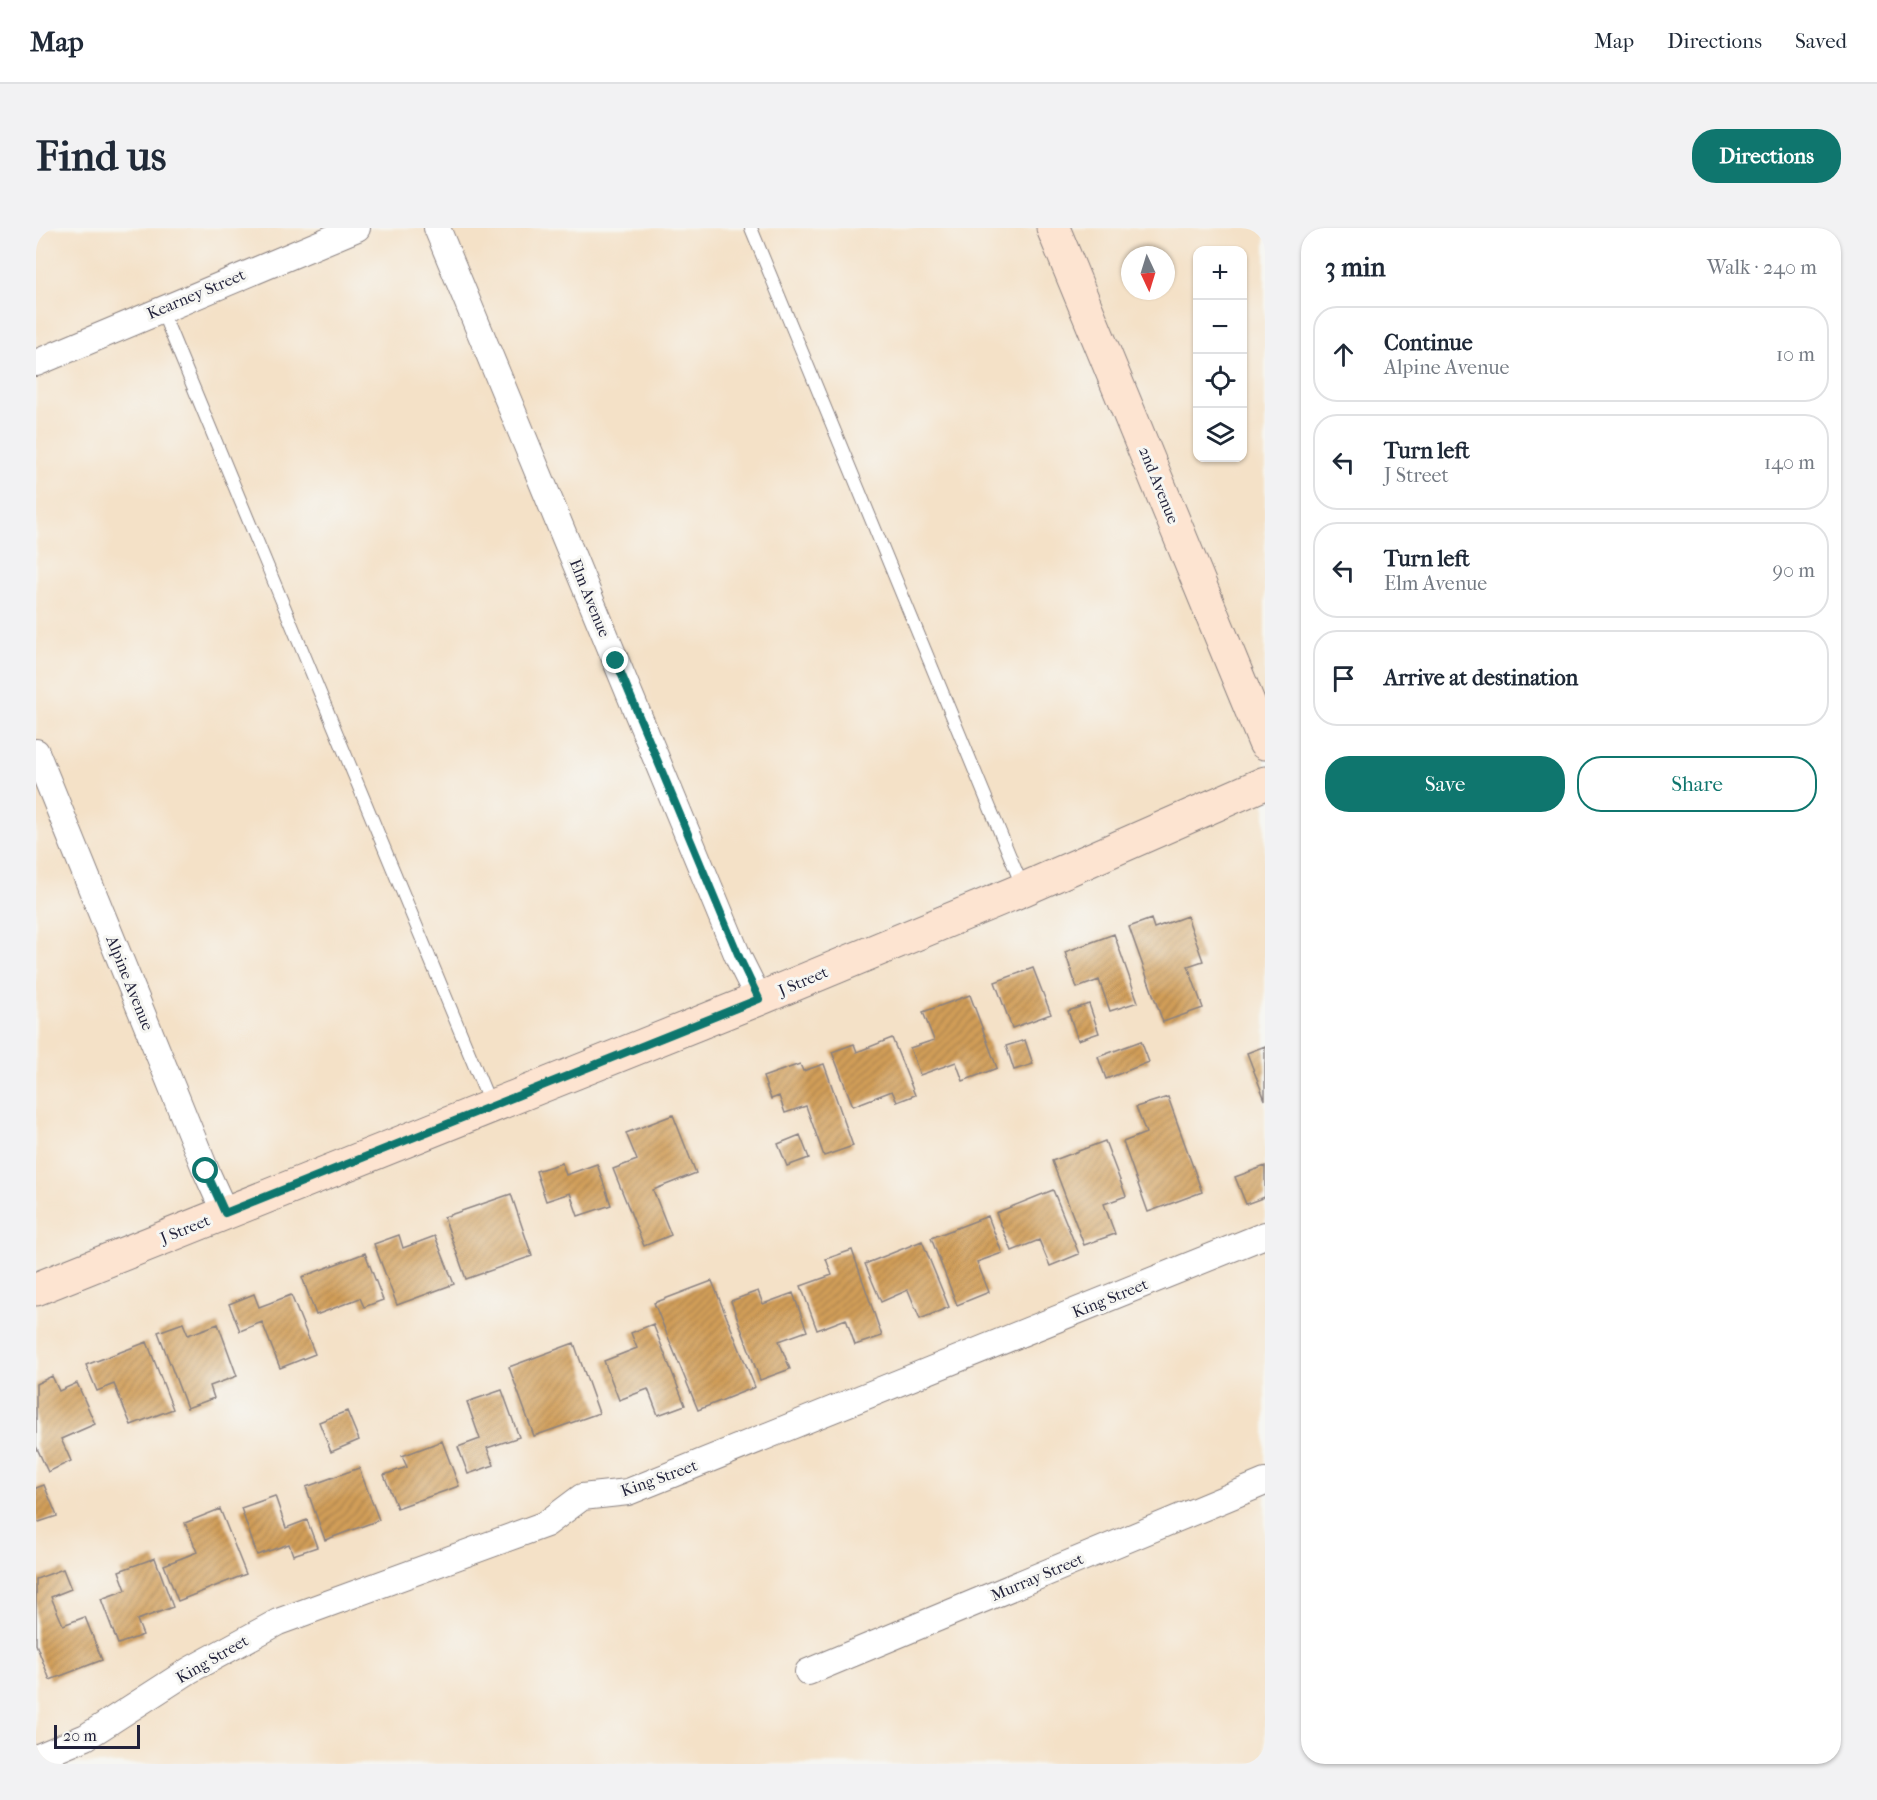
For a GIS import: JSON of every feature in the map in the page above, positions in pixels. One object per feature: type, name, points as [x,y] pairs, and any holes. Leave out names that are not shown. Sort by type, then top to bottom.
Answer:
[{"type":"street","name":"Kearney Street","points":[[36,363],[357,228]]},
{"type":"street","name":"Elm Avenue","points":[[438,228],[731,938],[759,999]]},
{"type":"street","name":"2nd Avenue","points":[[1053,228],[1265,743]]},
{"type":"street","name":"Alpine Avenue","points":[[36,752],[225,1213]]},
{"type":"street","name":"J Street","points":[[36,1289],[759,999],[1024,889],[1265,783]]},
{"type":"street","name":"King Street","points":[[36,1758],[86,1737],[190,1670],[278,1622],[546,1524],[582,1497],[628,1492],[1265,1235]]},
{"type":"street","name":"Murray Street","points":[[808,1672],[1265,1482]]},
{"type":"lane","points":[[751,228],[1024,889]]},
{"type":"lane","points":[[161,309],[492,1107]]},
{"type":"building","points":[[1187,916],[1203,961],[1188,966],[1203,1008],[1163,1022],[1129,927],[1151,919],[1154,928]]},
{"type":"building","points":[[1114,934],[1138,1002],[1110,1011],[1099,980],[1077,988],[1065,952]]},
{"type":"building","points":[[1033,968],[1051,1014],[1012,1028],[995,982]]},
{"type":"building","points":[[970,995],[997,1068],[963,1081],[956,1062],[920,1075],[910,1048],[934,1040],[923,1012]]},
{"type":"building","points":[[1089,1004],[1099,1033],[1078,1040],[1068,1011]]},
{"type":"building","points":[[892,1038],[915,1095],[897,1102],[892,1091],[853,1106],[832,1052],[854,1044],[857,1052]]},
{"type":"building","points":[[1025,1040],[1033,1064],[1014,1070],[1006,1046]]},
{"type":"building","points":[[1141,1041],[1149,1062],[1106,1079],[1098,1057]]},
{"type":"building","points":[[1265,1046],[1265,1100],[1247,1053]]},
{"type":"building","points":[[800,1064],[803,1071],[824,1064],[853,1146],[824,1156],[806,1106],[785,1113],[779,1096],[771,1099],[763,1077]]},
{"type":"building","points":[[1168,1097],[1202,1192],[1148,1212],[1123,1142],[1146,1133],[1136,1107]]},
{"type":"building","points":[[673,1115],[696,1173],[653,1190],[671,1235],[644,1246],[613,1169],[637,1160],[626,1133]]},
{"type":"building","points":[[800,1135],[809,1158],[787,1166],[778,1144]]},
{"type":"building","points":[[1105,1141],[1126,1196],[1104,1204],[1115,1234],[1084,1245],[1052,1161]]},
{"type":"building","points":[[562,1163],[566,1175],[597,1164],[611,1205],[578,1216],[570,1193],[546,1201],[536,1171]]},
{"type":"building","points":[[1265,1166],[1265,1197],[1246,1204],[1235,1177]]},
{"type":"building","points":[[1053,1190],[1079,1254],[1050,1266],[1039,1240],[1012,1251],[996,1213]]},
{"type":"building","points":[[511,1194],[532,1256],[466,1279],[444,1217]]},
{"type":"building","points":[[988,1216],[1002,1253],[977,1262],[989,1292],[957,1305],[931,1238]]},
{"type":"building","points":[[399,1235],[403,1248],[435,1236],[454,1284],[397,1305],[374,1244]]},
{"type":"building","points":[[922,1241],[949,1307],[920,1319],[908,1290],[881,1302],[865,1264]]},
{"type":"building","points":[[852,1250],[882,1336],[855,1345],[846,1319],[817,1330],[801,1286],[832,1275],[826,1259]]},
{"type":"building","points":[[365,1253],[383,1300],[364,1307],[360,1298],[316,1315],[302,1277]]},
{"type":"building","points":[[712,1281],[755,1387],[698,1410],[654,1303]]},
{"type":"building","points":[[758,1291],[763,1304],[793,1293],[807,1331],[779,1341],[790,1369],[760,1380],[731,1301]]},
{"type":"building","points":[[254,1294],[259,1307],[291,1295],[315,1354],[280,1368],[262,1322],[240,1331],[229,1304]]},
{"type":"building","points":[[183,1323],[188,1335],[218,1324],[237,1376],[210,1386],[214,1398],[187,1408],[158,1332]]},
{"type":"building","points":[[653,1324],[685,1405],[658,1415],[648,1389],[619,1400],[604,1361],[637,1348],[631,1333]]},
{"type":"building","points":[[147,1342],[173,1409],[131,1425],[114,1384],[97,1391],[86,1365]]},
{"type":"building","points":[[574,1343],[599,1413],[534,1436],[509,1367]]},
{"type":"building","points":[[52,1376],[59,1391],[77,1383],[95,1424],[61,1439],[71,1461],[48,1472],[36,1446],[36,1384]]},
{"type":"building","points":[[502,1390],[519,1437],[487,1448],[494,1465],[468,1474],[458,1447],[480,1439],[467,1402]]},
{"type":"building","points":[[347,1411],[359,1440],[331,1452],[319,1422]]},
{"type":"building","points":[[442,1441],[459,1486],[397,1508],[384,1475],[407,1467],[402,1456]]},
{"type":"building","points":[[359,1468],[379,1520],[325,1540],[306,1487]]},
{"type":"building","points":[[44,1485],[57,1516],[36,1523],[36,1488]]},
{"type":"building","points":[[275,1496],[286,1528],[307,1520],[317,1547],[293,1555],[289,1544],[257,1555],[241,1508]]},
{"type":"building","points":[[220,1509],[246,1574],[178,1601],[164,1565],[197,1552],[185,1523]]},
{"type":"building","points":[[155,1558],[173,1607],[137,1620],[143,1635],[118,1644],[101,1599],[126,1590],[119,1571]]},
{"type":"building","points":[[63,1569],[71,1589],[51,1597],[63,1625],[85,1617],[102,1660],[50,1680],[36,1644],[36,1579]]},
{"type":"route","points":[[206,1171],[225,1213],[759,999],[740,959],[616,661]]}]
